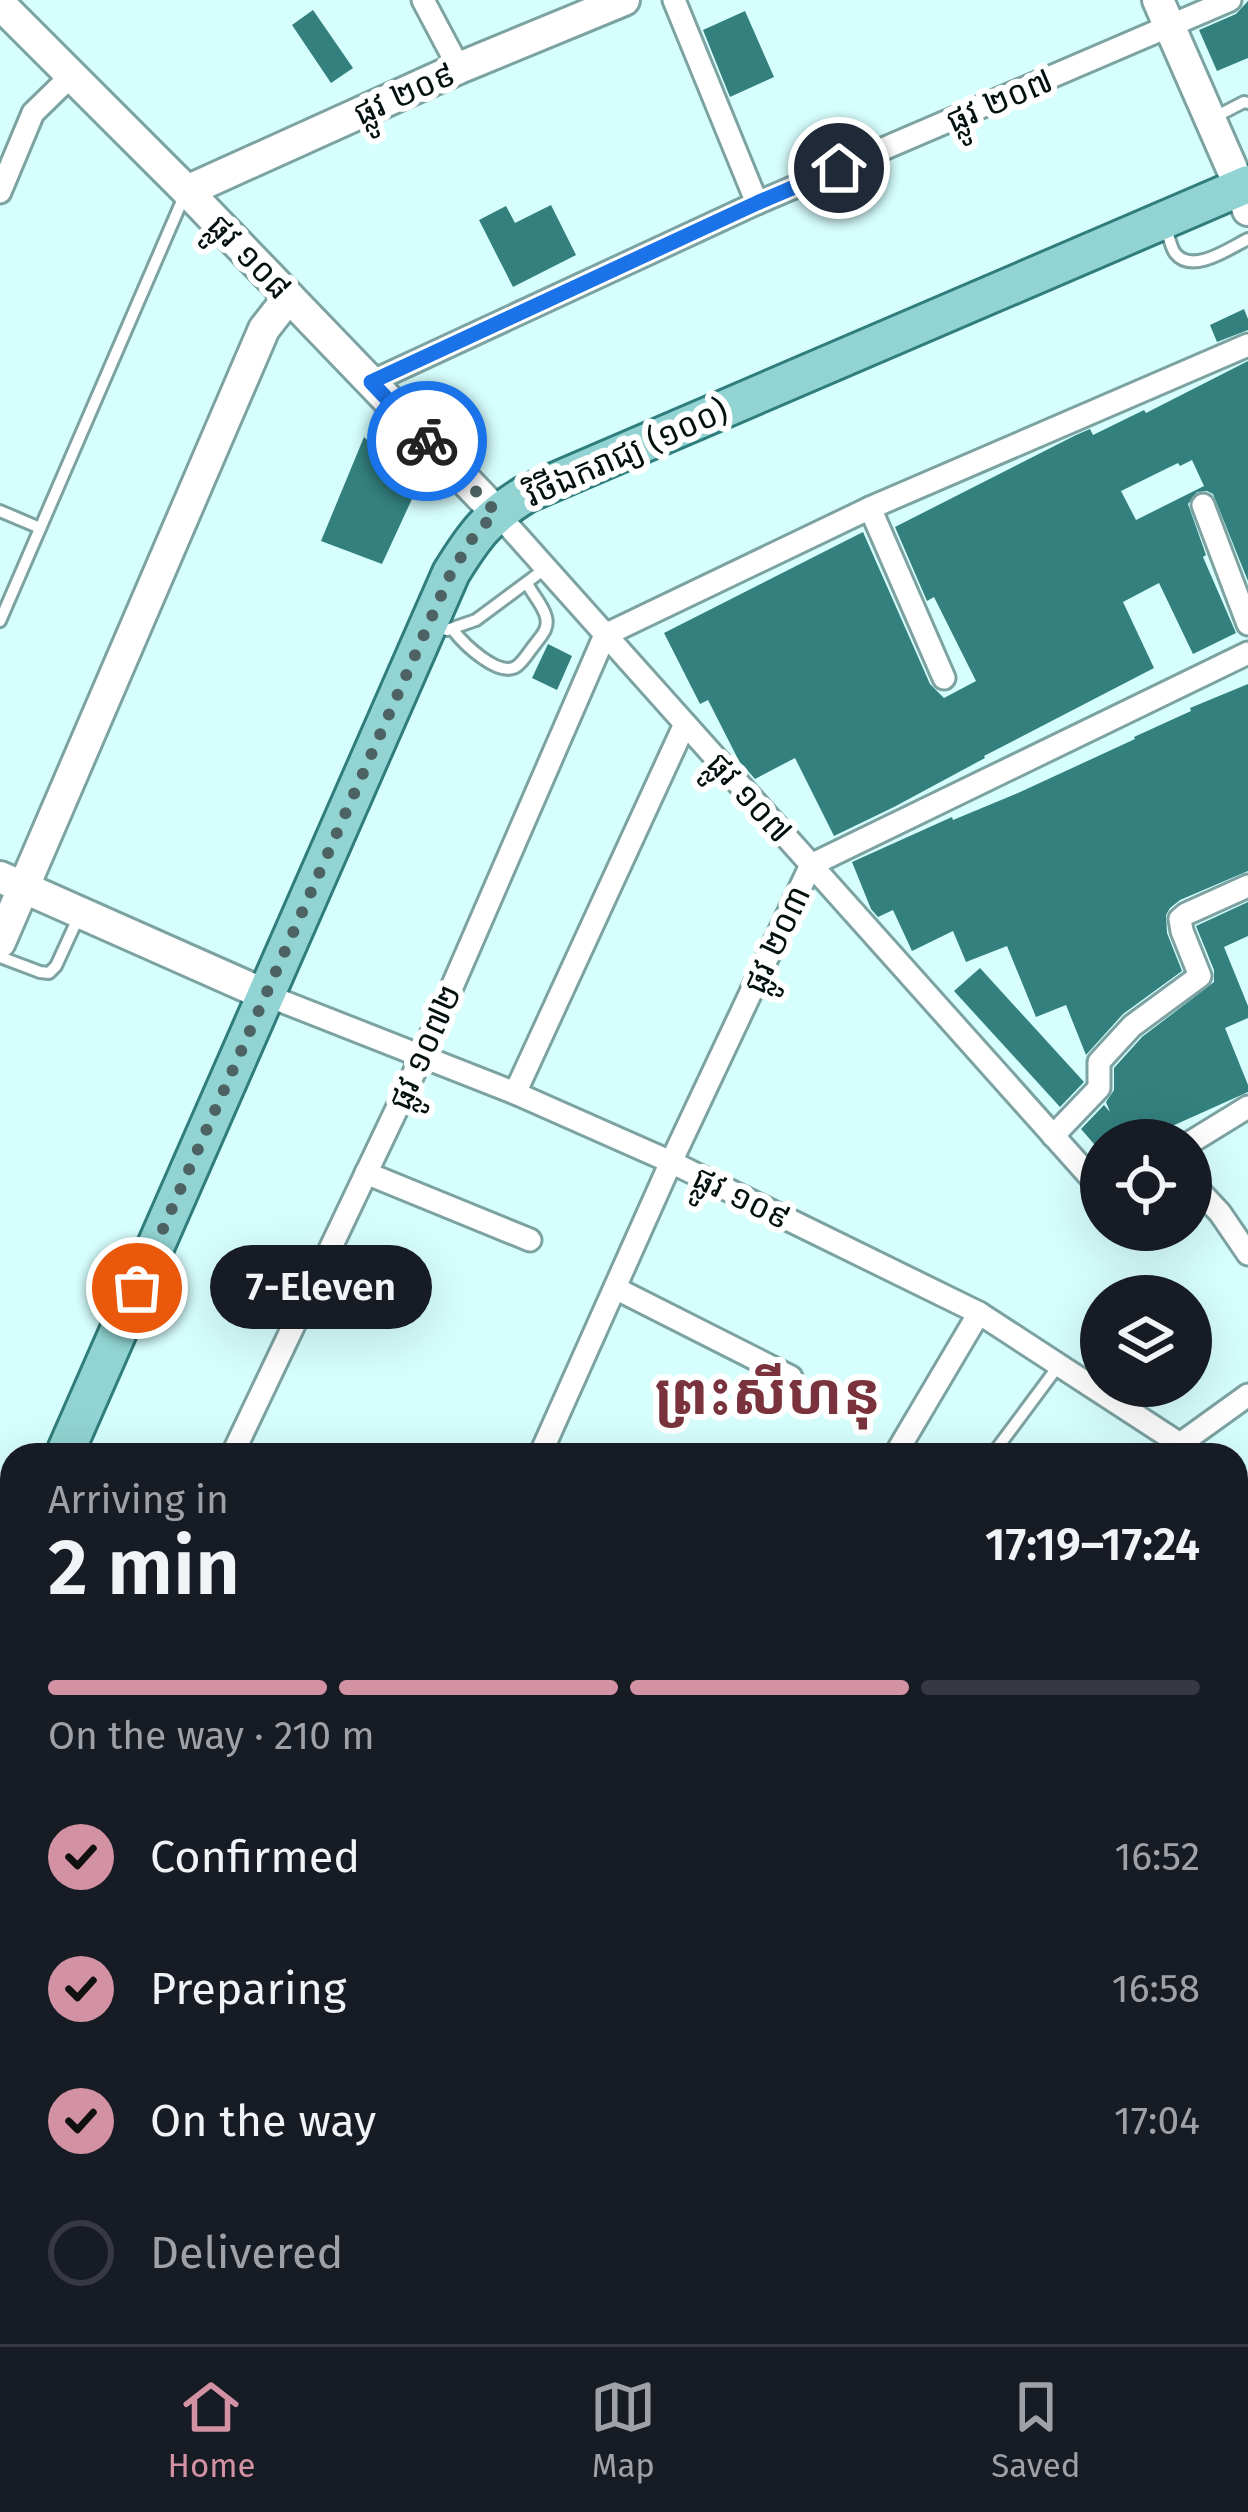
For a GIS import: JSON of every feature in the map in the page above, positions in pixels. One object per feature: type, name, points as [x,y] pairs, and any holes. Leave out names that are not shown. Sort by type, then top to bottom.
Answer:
[{"type":"main road","name":"ផ្លូវ ២០៩","points":[[187,191],[619,1]]},
{"type":"main road","name":"ផ្លូវ ១០៨","points":[[0,4],[496,512]]},
{"type":"main road","points":[[1164,13],[1245,193]]},
{"type":"main road","name":"វិថីឯករាជ្យ (១០០)","points":[[69,1443],[266,995],[439,630],[451,573],[496,512],[526,494],[1164,220],[1245,193]]},
{"type":"main road","points":[[0,942],[12,882],[264,328],[289,297]]},
{"type":"main road","points":[[12,882],[266,995]]},
{"type":"street","points":[[424,0],[459,68]]},
{"type":"street","points":[[674,0],[757,203]]},
{"type":"street","name":"ផ្លូវ ២០៧","points":[[371,382],[1164,13],[1230,0]]},
{"type":"street","points":[[0,191],[33,113],[73,74]]},
{"type":"street","points":[[605,635],[870,508],[1248,345]]},
{"type":"street","points":[[1203,505],[1248,624]]},
{"type":"street","points":[[870,508],[944,678]]},
{"type":"street","name":"ផ្លូវ ១០៧","points":[[496,512],[1080,1166]]},
{"type":"street","name":"ផ្លូវ ១០៧២","points":[[238,1443],[422,1056],[605,635]]},
{"type":"street","name":"ផ្លូវ ២០៣","points":[[545,1443],[670,1162],[811,865],[1248,653]]},
{"type":"street","points":[[515,1093],[685,724]]},
{"type":"street","points":[[1053,1136],[1099,1088],[1099,1062],[1132,1026],[1200,976],[1180,919],[1248,886]]},
{"type":"street","name":"ផ្លូវ ១០៩","points":[[266,995],[515,1093],[670,1162],[979,1312],[1175,1443]]},
{"type":"street","points":[[1212,1129],[1248,1107]]},
{"type":"street","points":[[366,1173],[530,1240]]},
{"type":"street","points":[[1212,1204],[1248,1254]]},
{"type":"street","points":[[615,1288],[791,1377]]},
{"type":"street","points":[[902,1443],[979,1312]]},
{"type":"street","points":[[1193,1443],[1248,1395]]},
{"type":"lane","points":[[1210,120],[1248,103]]},
{"type":"lane","points":[[0,621],[187,191]]},
{"type":"lane","points":[[1164,220],[1176,254],[1187,261],[1198,262],[1248,239]]},
{"type":"lane","points":[[0,511],[40,528]]},
{"type":"lane","points":[[439,630],[476,620],[546,568]]},
{"type":"lane","points":[[439,630],[501,667],[516,667],[548,623],[526,583]]},
{"type":"lane","points":[[0,957],[49,973],[80,913]]},
{"type":"lane","points":[[1001,1443],[1058,1365]]},
{"type":"building","points":[[1248,1],[1248,58],[1217,71],[1199,30],[1236,14]]},
{"type":"building","points":[[313,10],[353,68],[331,83],[292,25]]},
{"type":"building","points":[[745,11],[774,77],[730,97],[703,30]]},
{"type":"building","points":[[551,205],[576,255],[513,287],[479,220],[506,206],[515,223]]},
{"type":"building","points":[[1244,309],[1248,330],[1217,342],[1210,325]]},
{"type":"building","points":[[1248,361],[1248,581],[1213,494],[1197,492],[1188,504],[1203,557],[1236,633],[1193,654],[1159,583],[1123,602],[1154,668],[834,836],[795,758],[755,779],[739,761],[708,700],[700,704],[664,633],[863,532],[930,684],[944,698],[976,681],[934,597],[927,601],[895,527],[1076,435],[1090,429],[1093,435]],"holes":[[[1192,460],[1204,486],[1136,520],[1121,491]]]},
{"type":"building","points":[[364,437],[418,486],[382,564],[321,541]]},
{"type":"building","points":[[548,644],[572,656],[557,690],[532,678]]},
{"type":"building","points":[[1248,684],[1248,871],[1170,908],[1167,933],[1182,971],[1123,1014],[1086,1055],[1066,1005],[1036,1017],[1007,946],[966,962],[953,931],[912,951],[893,910],[878,917],[871,909],[852,862],[1018,793]]},
{"type":"building","points":[[1248,902],[1248,936],[1224,947],[1248,1006],[1248,1018],[1225,1028],[1248,1092],[1188,1119],[1091,1119],[1104,1105],[1110,1112],[1106,1102],[1114,1090],[1114,1068],[1142,1037],[1214,982],[1214,970],[1196,926]]},
{"type":"building","points":[[980,968],[1084,1082],[1060,1107],[954,991]]},
{"type":"way so far","points":[[137,1288],[451,573],[496,512],[427,441]]},
{"type":"place","name":"7-Eleven","points":[[137,1288]]},
{"type":"district","name":"ព្រះសីហនុ","points":[[768,1394]]},
{"type":"route","points":[[427,441],[371,382],[839,168]]}]
